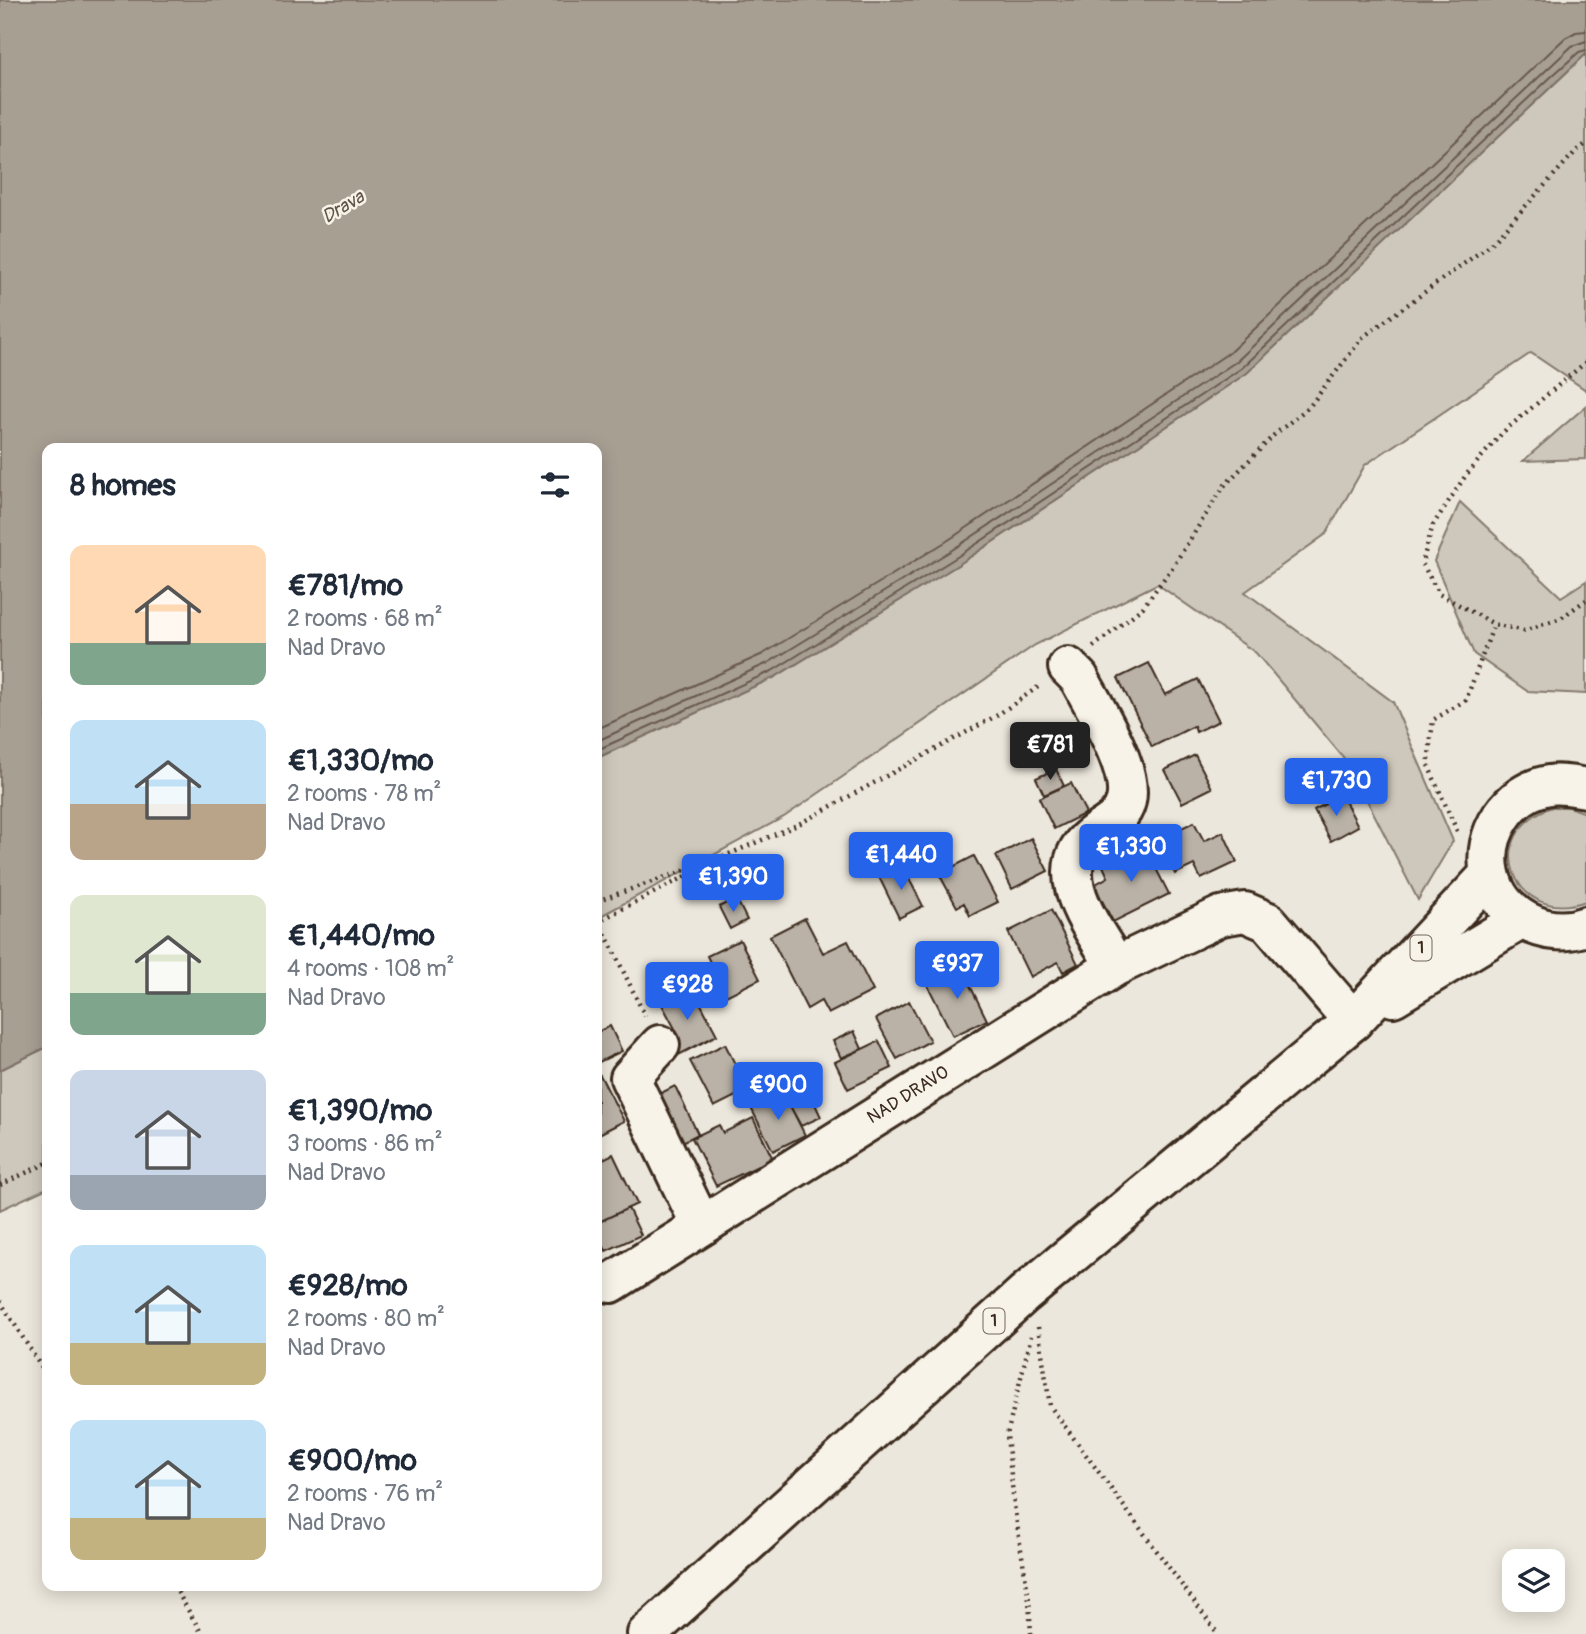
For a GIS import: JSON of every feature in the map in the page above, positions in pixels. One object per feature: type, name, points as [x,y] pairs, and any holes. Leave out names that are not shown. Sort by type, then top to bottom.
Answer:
[{"type":"main road","points":[[1068,667],[1079,678],[1124,770],[1127,799],[1121,815],[1088,839],[1074,858],[1073,877],[1074,892],[1116,966]]},
{"type":"main road","points":[[1584,786],[1548,785],[1529,792],[1513,803],[1500,818],[1488,855],[1490,874],[1496,891],[1507,907],[1522,919],[1538,927],[1558,931],[1586,926]]},
{"type":"main road","name":"1","points":[[647,1634],[1024,1294],[1353,1021],[1490,874]]},
{"type":"main road","name":"NAD DRAVO","points":[[611,1283],[1116,966],[1221,916],[1245,912],[1268,922],[1353,1021]]},
{"type":"main road","name":"1","points":[[1353,1021],[1522,919]]},
{"type":"main road","points":[[660,1045],[629,1078],[701,1225]]},
{"type":"path","points":[[602,899],[720,858],[797,825],[996,716],[1068,667],[1143,607],[1172,568],[1224,486],[1274,435],[1308,407],[1363,337],[1491,244],[1577,150],[1586,144]]},
{"type":"path","points":[[1586,362],[1503,432],[1466,475],[1433,525],[1422,563],[1439,594],[1494,624],[1524,631],[1561,618],[1586,600]]},
{"type":"path","points":[[1458,834],[1428,765],[1433,720],[1466,700],[1494,624]]},
{"type":"path","points":[[602,920],[720,858]]},
{"type":"path","points":[[602,930],[660,1045]]},
{"type":"path","points":[[0,1185],[42,1165]]},
{"type":"path","points":[[0,1301],[42,1368]]},
{"type":"path","points":[[1031,1634],[1007,1435],[1036,1314],[1050,1406],[1218,1634]]},
{"type":"path","points":[[177,1591],[202,1634]]},
{"type":"shaded area","points":[[1586,54],[1586,390],[1531,353],[1365,465],[1326,534],[1245,592],[1393,702],[1453,841],[1418,900],[1348,763],[1256,653],[1157,584],[1035,645],[784,817],[602,915],[602,756],[775,677],[961,563],[1247,373]]},
{"type":"shaded area","points":[[1586,406],[1586,459],[1523,461]]},
{"type":"shaded area","points":[[1460,502],[1561,597],[1586,581],[1586,694],[1527,691],[1474,654],[1434,561]]},
{"type":"shaded area","points":[[1552,807],[1569,807],[1586,813],[1586,901],[1560,905],[1539,901],[1523,889],[1514,873],[1511,855],[1516,836],[1529,819]]},
{"type":"shaded area","points":[[42,1049],[42,1190],[0,1210],[0,1070]]},
{"type":"water","name":"Drava","points":[[0,0],[1586,0],[1586,54],[1247,373],[961,563],[775,677],[602,756],[602,443],[42,443],[42,1049],[0,1070]]},
{"type":"building","points":[[1149,663],[1165,695],[1198,679],[1219,721],[1196,732],[1194,726],[1152,747],[1118,678]]},
{"type":"building","points":[[1195,755],[1212,788],[1182,803],[1165,770]]},
{"type":"building","points":[[1056,769],[1064,786],[1044,795],[1036,778]]},
{"type":"building","points":[[1071,783],[1086,813],[1054,829],[1039,798]]},
{"type":"building","points":[[1342,795],[1358,826],[1331,841],[1314,810]]},
{"type":"building","points":[[1194,822],[1204,841],[1223,832],[1237,862],[1201,879],[1194,865],[1175,874],[1158,839]]},
{"type":"building","points":[[1031,838],[1048,871],[1012,889],[996,856]]},
{"type":"building","points":[[1144,845],[1169,894],[1113,922],[1094,885],[1108,877],[1103,866]]},
{"type":"building","points":[[974,856],[998,902],[970,916],[964,903],[957,907],[939,874]]},
{"type":"building","points":[[902,865],[923,906],[899,918],[879,877]]},
{"type":"building","points":[[736,898],[747,920],[730,929],[719,907]]},
{"type":"building","points":[[1051,910],[1078,964],[1063,972],[1058,962],[1030,977],[1008,932]]},
{"type":"building","points":[[805,918],[823,953],[848,941],[873,991],[828,1014],[821,1001],[807,1009],[770,936]]},
{"type":"building","points":[[740,940],[760,979],[726,996],[707,956]]},
{"type":"building","points":[[960,965],[987,1020],[953,1036],[926,982]]},
{"type":"building","points":[[691,985],[717,1035],[671,1059],[663,1045],[679,1036],[660,1001]]},
{"type":"building","points":[[909,1001],[930,1041],[897,1059],[876,1019]]},
{"type":"building","points":[[610,1026],[622,1051],[602,1061],[602,1030]]},
{"type":"building","points":[[854,1031],[862,1049],[841,1058],[833,1041]]},
{"type":"building","points":[[879,1041],[892,1068],[848,1089],[835,1062]]},
{"type":"building","points":[[725,1044],[748,1090],[714,1107],[690,1061]]},
{"type":"building","points":[[602,1079],[624,1121],[602,1132]]},
{"type":"building","points":[[675,1086],[698,1134],[679,1144],[655,1096]]},
{"type":"building","points":[[783,1092],[805,1135],[773,1151],[751,1108]]},
{"type":"building","points":[[810,1093],[821,1117],[801,1126],[789,1104]]},
{"type":"building","points":[[753,1118],[773,1159],[716,1186],[692,1138],[719,1125],[723,1133]]},
{"type":"building","points":[[613,1154],[637,1204],[602,1221],[602,1160]]},
{"type":"building","points":[[628,1208],[641,1235],[606,1251],[602,1243],[602,1221]]}]
